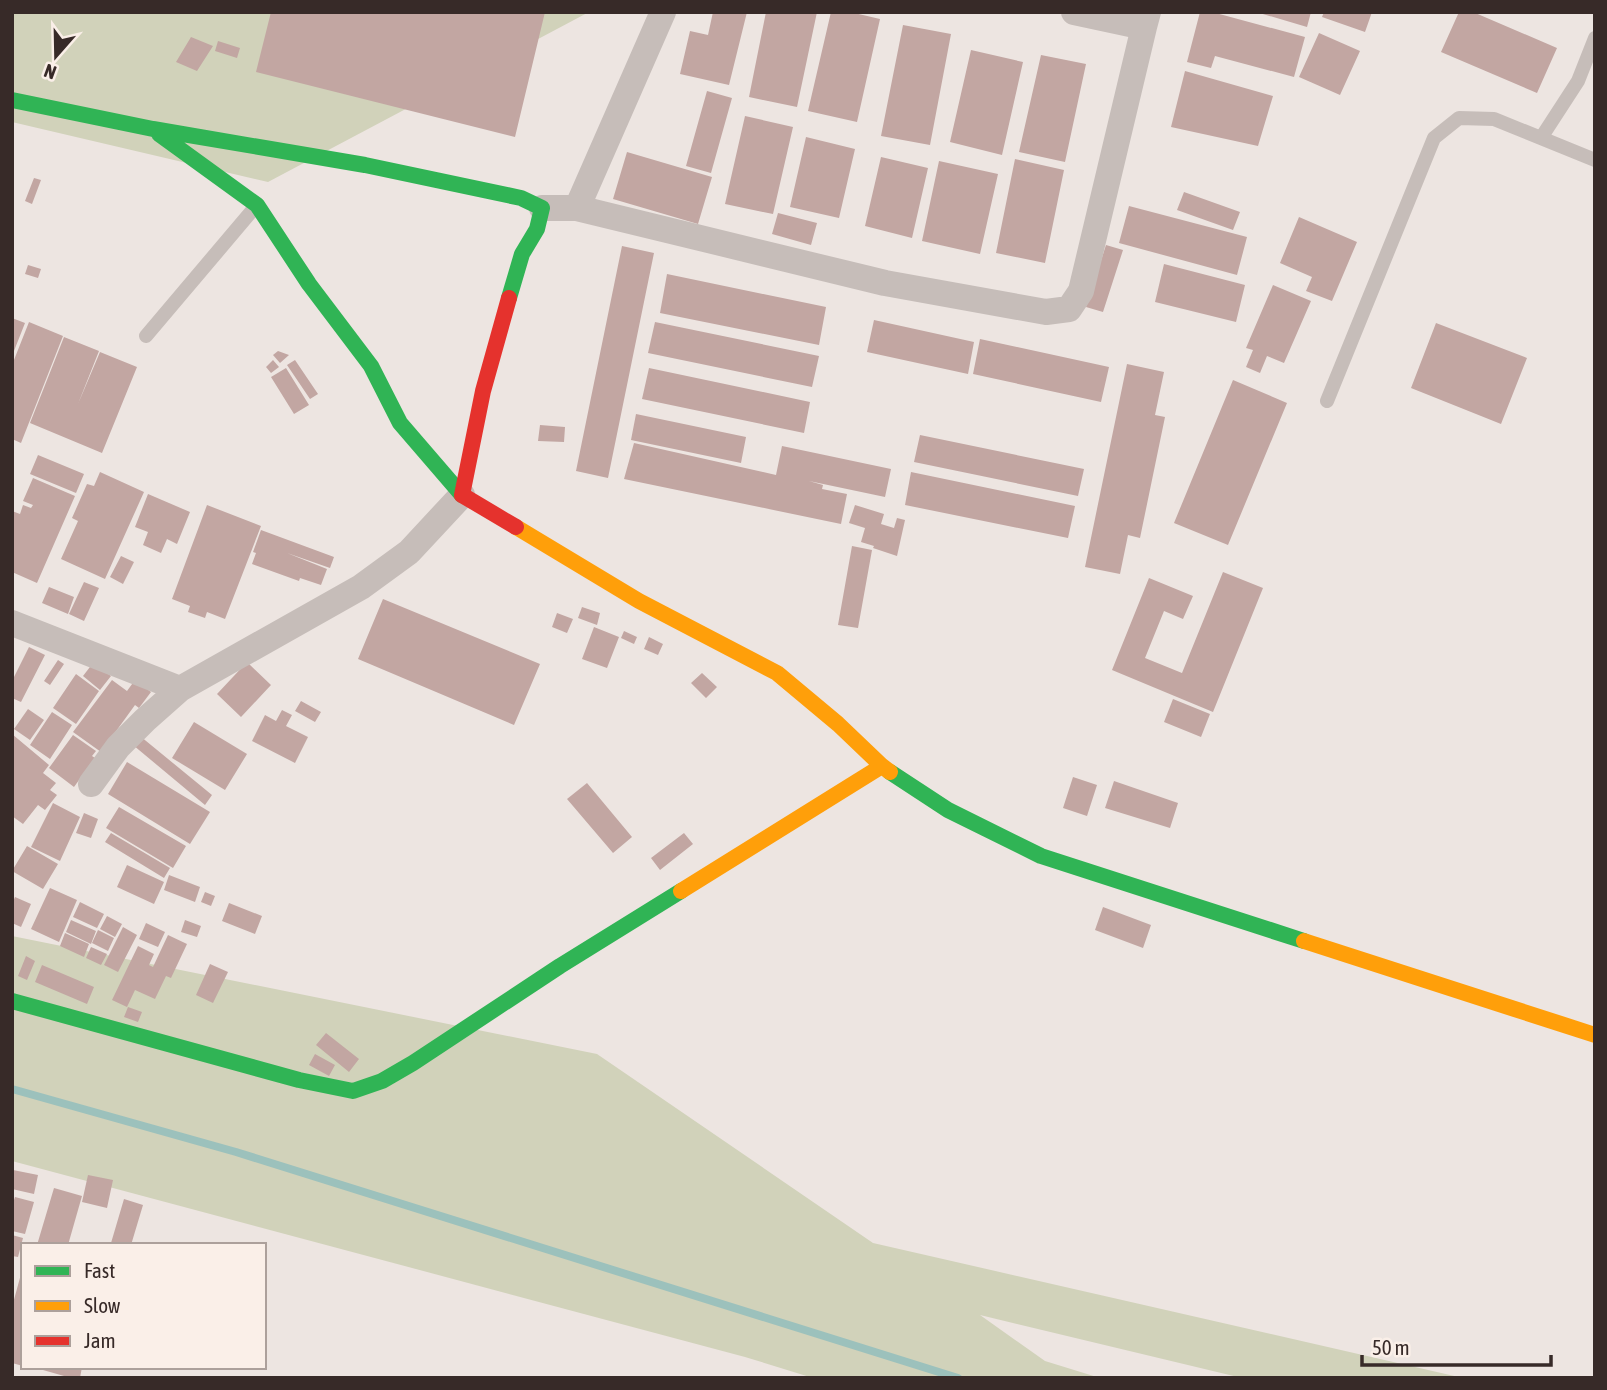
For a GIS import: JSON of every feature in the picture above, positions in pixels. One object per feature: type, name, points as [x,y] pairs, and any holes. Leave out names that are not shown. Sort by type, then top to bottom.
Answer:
[{"type":"street","points":[[577,208],[663,12]]},
{"type":"street","points":[[12,100],[153,129],[365,165],[521,198],[542,208],[577,208],[885,283],[1046,312],[1069,310],[1081,291],[1146,20],[1074,12]]},
{"type":"street","points":[[153,129],[257,205],[309,284],[371,366],[400,423],[462,495],[639,601],[777,673],[883,766],[948,810],[1041,856],[1595,1035]]},
{"type":"street","points":[[91,784],[118,747],[180,689],[361,587],[409,552],[462,495],[483,391],[522,254],[537,229],[542,208]]},
{"type":"street","points":[[12,623],[180,689]]},
{"type":"street","points":[[12,1000],[299,1080],[353,1091],[382,1081],[413,1063],[559,965],[883,766]]},
{"type":"lane","points":[[1541,138],[1578,81],[1595,38]]},
{"type":"lane","points":[[1327,401],[1434,138],[1459,118],[1493,119],[1595,160]]},
{"type":"lane","points":[[146,336],[257,205]]},
{"type":"green space","points":[[12,12],[589,12],[268,182],[12,122]]},
{"type":"green space","points":[[12,936],[597,1054],[873,1243],[1463,1378],[1242,1378],[980,1315],[1045,1361],[1100,1378],[813,1378],[745,1357],[12,1161]]},
{"type":"building","points":[[271,12],[545,12],[515,137],[256,72]]},
{"type":"building","points":[[713,12],[747,12],[729,85],[680,74],[690,31],[708,35]]},
{"type":"building","points":[[766,12],[817,12],[797,107],[749,97]]},
{"type":"building","points":[[831,12],[850,12],[880,19],[857,122],[808,111]]},
{"type":"building","points":[[1200,12],[1212,12],[1305,37],[1294,77],[1215,56],[1211,68],[1187,62]]},
{"type":"building","points":[[1256,12],[1311,12],[1307,27]]},
{"type":"building","points":[[1324,12],[1372,12],[1365,32],[1322,17]]},
{"type":"building","points":[[1459,12],[1473,12],[1557,48],[1537,93],[1441,52]]},
{"type":"building","points":[[903,25],[951,34],[930,145],[881,136]]},
{"type":"building","points":[[1319,33],[1360,51],[1340,95],[1299,77]]},
{"type":"building","points":[[191,37],[213,46],[197,71],[176,62]]},
{"type":"building","points":[[218,41],[240,48],[237,58],[215,51]]},
{"type":"building","points":[[971,50],[1023,62],[1002,155],[950,142]]},
{"type":"building","points":[[1041,55],[1086,64],[1065,162],[1019,152]]},
{"type":"building","points":[[1185,71],[1273,96],[1258,146],[1171,127]]},
{"type":"building","points":[[707,91],[732,98],[711,173],[686,166]]},
{"type":"building","points":[[745,116],[793,127],[773,214],[725,204]]},
{"type":"building","points":[[806,137],[855,149],[839,218],[790,207]]},
{"type":"building","points":[[627,152],[712,177],[698,224],[613,199]]},
{"type":"building","points":[[881,157],[928,168],[912,238],[865,226]]},
{"type":"building","points":[[1015,159],[1064,170],[1045,263],[996,253]]},
{"type":"building","points":[[939,161],[998,174],[980,254],[922,241]]},
{"type":"building","points":[[34,178],[41,180],[32,204],[25,201]]},
{"type":"building","points":[[1184,192],[1240,212],[1233,230],[1177,210]]},
{"type":"building","points":[[1129,206],[1247,237],[1237,275],[1119,243]]},
{"type":"building","points":[[778,213],[817,223],[811,245],[772,234]]},
{"type":"building","points":[[1299,217],[1357,242],[1332,301],[1306,291],[1312,277],[1280,263]]},
{"type":"building","points":[[1106,245],[1123,250],[1103,312],[1086,307]]},
{"type":"building","points":[[622,246],[654,253],[608,478],[576,471]]},
{"type":"building","points":[[1164,264],[1245,285],[1236,322],[1155,302]]},
{"type":"building","points":[[28,265],[41,269],[38,278],[25,274]]},
{"type":"building","points":[[667,274],[826,307],[819,345],[660,313]]},
{"type":"building","points":[[1273,285],[1311,301],[1284,363],[1267,356],[1260,373],[1246,367],[1253,350],[1246,348]]},
{"type":"building","points":[[12,318],[25,323],[12,356]]},
{"type":"building","points":[[874,320],[974,342],[968,374],[867,352]]},
{"type":"building","points":[[29,322],[63,336],[21,443],[12,439],[12,365]]},
{"type":"building","points":[[655,322],[819,356],[812,387],[648,353]]},
{"type":"building","points":[[1436,323],[1527,358],[1501,424],[1411,388]]},
{"type":"building","points":[[64,337],[99,351],[78,404],[100,352],[137,367],[102,453],[30,423]]},
{"type":"building","points":[[980,339],[1109,367],[1101,402],[973,374]]},
{"type":"building","points":[[278,351],[289,355],[280,363],[273,355]]},
{"type":"building","points":[[273,360],[279,367],[271,373],[266,367]]},
{"type":"building","points":[[295,360],[318,394],[310,399],[287,365]]},
{"type":"building","points":[[1127,364],[1164,372],[1155,415],[1165,417],[1140,538],[1128,535],[1120,574],[1085,567]]},
{"type":"building","points":[[286,368],[309,405],[294,414],[271,377]]},
{"type":"building","points":[[649,368],[810,402],[804,433],[642,399]]},
{"type":"building","points":[[1233,380],[1287,403],[1228,545],[1174,523]]},
{"type":"building","points":[[636,414],[746,437],[741,463],[631,440]]},
{"type":"building","points":[[540,425],[565,427],[564,442],[538,441]]},
{"type":"building","points":[[920,435],[1084,469],[1078,496],[914,462]]},
{"type":"building","points":[[634,443],[776,475],[782,446],[891,469],[885,497],[809,481],[823,485],[822,489],[847,494],[841,524],[624,479]]},
{"type":"building","points":[[38,455],[84,474],[76,493],[30,474]]},
{"type":"building","points":[[100,472],[144,492],[105,579],[61,559],[78,521],[72,518],[87,484],[94,486]]},
{"type":"building","points":[[911,472],[1075,506],[1068,538],[905,505]]},
{"type":"building","points":[[33,478],[75,496],[37,583],[12,572],[12,511],[20,514],[23,505],[31,508],[33,505],[23,501]]},
{"type":"building","points":[[148,494],[190,512],[177,544],[167,539],[161,553],[143,545],[148,532],[135,527]]},
{"type":"building","points":[[207,505],[261,526],[225,619],[207,612],[205,618],[188,612],[190,606],[172,599]]},
{"type":"building","points":[[855,505],[884,514],[881,524],[894,528],[897,518],[905,520],[897,556],[861,542],[865,528],[849,523]]},
{"type":"building","points":[[261,530],[334,557],[330,568],[287,553],[327,569],[321,585],[300,578],[299,581],[252,564],[256,553],[253,552]]},
{"type":"building","points":[[852,546],[872,550],[858,628],[838,625]]},
{"type":"building","points":[[121,556],[134,562],[123,584],[110,577]]},
{"type":"building","points":[[1223,572],[1263,588],[1213,712],[1112,670],[1149,578],[1193,596],[1183,619],[1164,611],[1145,658],[1182,673]]},
{"type":"building","points":[[84,582],[99,588],[84,621],[69,614]]},
{"type":"building","points":[[49,587],[74,597],[68,614],[42,603]]},
{"type":"building","points":[[383,599],[540,664],[514,725],[358,659]]},
{"type":"building","points":[[582,607],[600,613],[597,625],[578,618]]},
{"type":"building","points":[[557,613],[573,619],[567,633],[552,627]]},
{"type":"building","points":[[594,627],[619,637],[607,668],[582,659]]},
{"type":"building","points":[[624,631],[637,637],[634,644],[621,638]]},
{"type":"building","points":[[649,637],[663,644],[658,655],[644,649]]},
{"type":"building","points":[[29,647],[45,655],[21,702],[12,698],[12,681]]},
{"type":"building","points":[[58,660],[64,664],[50,685],[44,681]]},
{"type":"building","points":[[247,662],[271,685],[241,717],[217,694]]},
{"type":"building","points":[[93,663],[111,676],[100,690],[83,676]]},
{"type":"building","points":[[702,673],[717,687],[706,698],[691,683]]},
{"type":"building","points":[[76,674],[99,691],[76,724],[53,708]]},
{"type":"building","points":[[112,680],[127,691],[135,680],[151,692],[139,708],[135,705],[101,752],[73,732]]},
{"type":"building","points":[[1173,699],[1210,714],[1201,737],[1164,722]]},
{"type":"building","points":[[301,701],[321,712],[315,722],[295,711]]},
{"type":"building","points":[[28,709],[44,720],[30,740],[14,729]]},
{"type":"building","points":[[282,710],[292,715],[286,726],[308,737],[295,763],[252,741],[265,715],[276,721]]},
{"type":"building","points":[[52,712],[72,725],[50,759],[30,745]]},
{"type":"building","points":[[194,722],[247,754],[225,790],[172,758]]},
{"type":"building","points":[[12,734],[49,765],[43,773],[56,783],[50,790],[57,795],[45,810],[38,805],[23,824],[12,816]]},
{"type":"building","points":[[73,735],[96,751],[92,756],[95,758],[74,787],[49,768]]},
{"type":"building","points":[[140,736],[212,795],[205,805],[133,745]]},
{"type":"building","points":[[127,762],[210,812],[190,844],[108,794]]},
{"type":"building","points":[[1073,777],[1097,785],[1087,816],[1063,808]]},
{"type":"building","points":[[1114,781],[1178,803],[1170,828],[1105,808]]},
{"type":"building","points":[[587,783],[632,837],[613,853],[567,799]]},
{"type":"building","points":[[53,803],[80,817],[60,861],[31,847]]},
{"type":"building","points":[[119,807],[186,846],[173,868],[106,828]]},
{"type":"building","points":[[84,813],[98,819],[91,838],[76,833]]},
{"type":"building","points":[[111,833],[170,868],[164,878],[105,842]]},
{"type":"building","points":[[684,833],[693,844],[660,870],[651,858]]},
{"type":"building","points":[[27,846],[58,864],[43,889],[12,871]]},
{"type":"building","points":[[127,865],[164,882],[154,904],[117,887]]},
{"type":"building","points":[[169,875],[200,887],[195,902],[164,890]]},
{"type":"building","points":[[50,888],[77,900],[59,942],[31,929]]},
{"type":"building","points":[[205,892],[215,896],[211,906],[201,902]]},
{"type":"building","points":[[15,897],[31,904],[21,927],[12,923],[12,904]]},
{"type":"building","points":[[80,902],[104,914],[97,928],[73,917]]},
{"type":"building","points":[[229,903],[262,916],[255,934],[222,921]]},
{"type":"building","points":[[1103,907],[1151,925],[1143,948],[1095,930]]},
{"type":"building","points":[[107,916],[122,924],[115,937],[100,929]]},
{"type":"building","points":[[71,920],[96,931],[91,944],[66,932]]},
{"type":"building","points":[[185,920],[201,926],[197,937],[181,932]]},
{"type":"building","points":[[146,923],[165,932],[158,947],[139,939]]},
{"type":"building","points":[[123,927],[137,935],[118,972],[104,965]]},
{"type":"building","points":[[98,930],[114,938],[108,951],[92,943]]},
{"type":"building","points":[[65,933],[89,944],[84,957],[60,946]]},
{"type":"building","points":[[168,935],[187,944],[171,978],[166,976],[155,999],[135,990],[127,1007],[112,1000],[138,946],[154,954],[149,965],[153,967]]},
{"type":"building","points":[[91,947],[107,954],[101,965],[86,958]]},
{"type":"building","points":[[26,956],[35,961],[27,980],[18,976]]},
{"type":"building","points":[[210,964],[228,972],[213,1003],[196,995]]},
{"type":"building","points":[[42,965],[94,987],[87,1004],[35,982]]},
{"type":"building","points":[[128,1007],[142,1012],[138,1022],[124,1017]]},
{"type":"building","points":[[326,1033],[359,1059],[349,1072],[316,1045]]},
{"type":"building","points":[[315,1054],[335,1065],[329,1076],[309,1065]]},
{"type":"building","points":[[13,1170],[38,1175],[34,1194],[12,1189]]},
{"type":"building","points":[[88,1175],[113,1180],[107,1208],[82,1202]]},
{"type":"building","points":[[54,1188],[82,1196],[69,1243],[38,1243]]},
{"type":"building","points":[[15,1197],[34,1202],[25,1234],[12,1231],[12,1206]]},
{"type":"building","points":[[124,1199],[143,1205],[132,1243],[111,1243]]},
{"type":"building","points":[[12,1235],[23,1238],[18,1257],[12,1256]]},
{"type":"building","points":[[21,1274],[21,1365],[12,1363],[12,1307]]},
{"type":"building","points":[[43,1369],[82,1369],[80,1378]]},
{"type":"waterway","points":[[12,1089],[236,1152],[958,1378]]},
{"type":"traffic: fast","points":[[12,100],[153,129],[365,165],[521,198],[542,208],[537,229],[522,254],[509,298]]},
{"type":"traffic: fast","points":[[159,134],[257,205],[309,284],[371,366],[400,423],[462,495]]},
{"type":"traffic: fast","points":[[890,772],[948,810],[1041,856],[1304,941]]},
{"type":"traffic: fast","points":[[12,1001],[299,1080],[353,1091],[382,1081],[413,1063],[560,966],[681,891]]},
{"type":"traffic: slow","points":[[516,527],[639,601],[777,673],[890,772]]},
{"type":"traffic: slow","points":[[681,891],[882,766]]},
{"type":"traffic: slow","points":[[1304,941],[1595,1035]]},
{"type":"traffic: jam","points":[[509,298],[483,391],[462,495],[516,527]]}]
